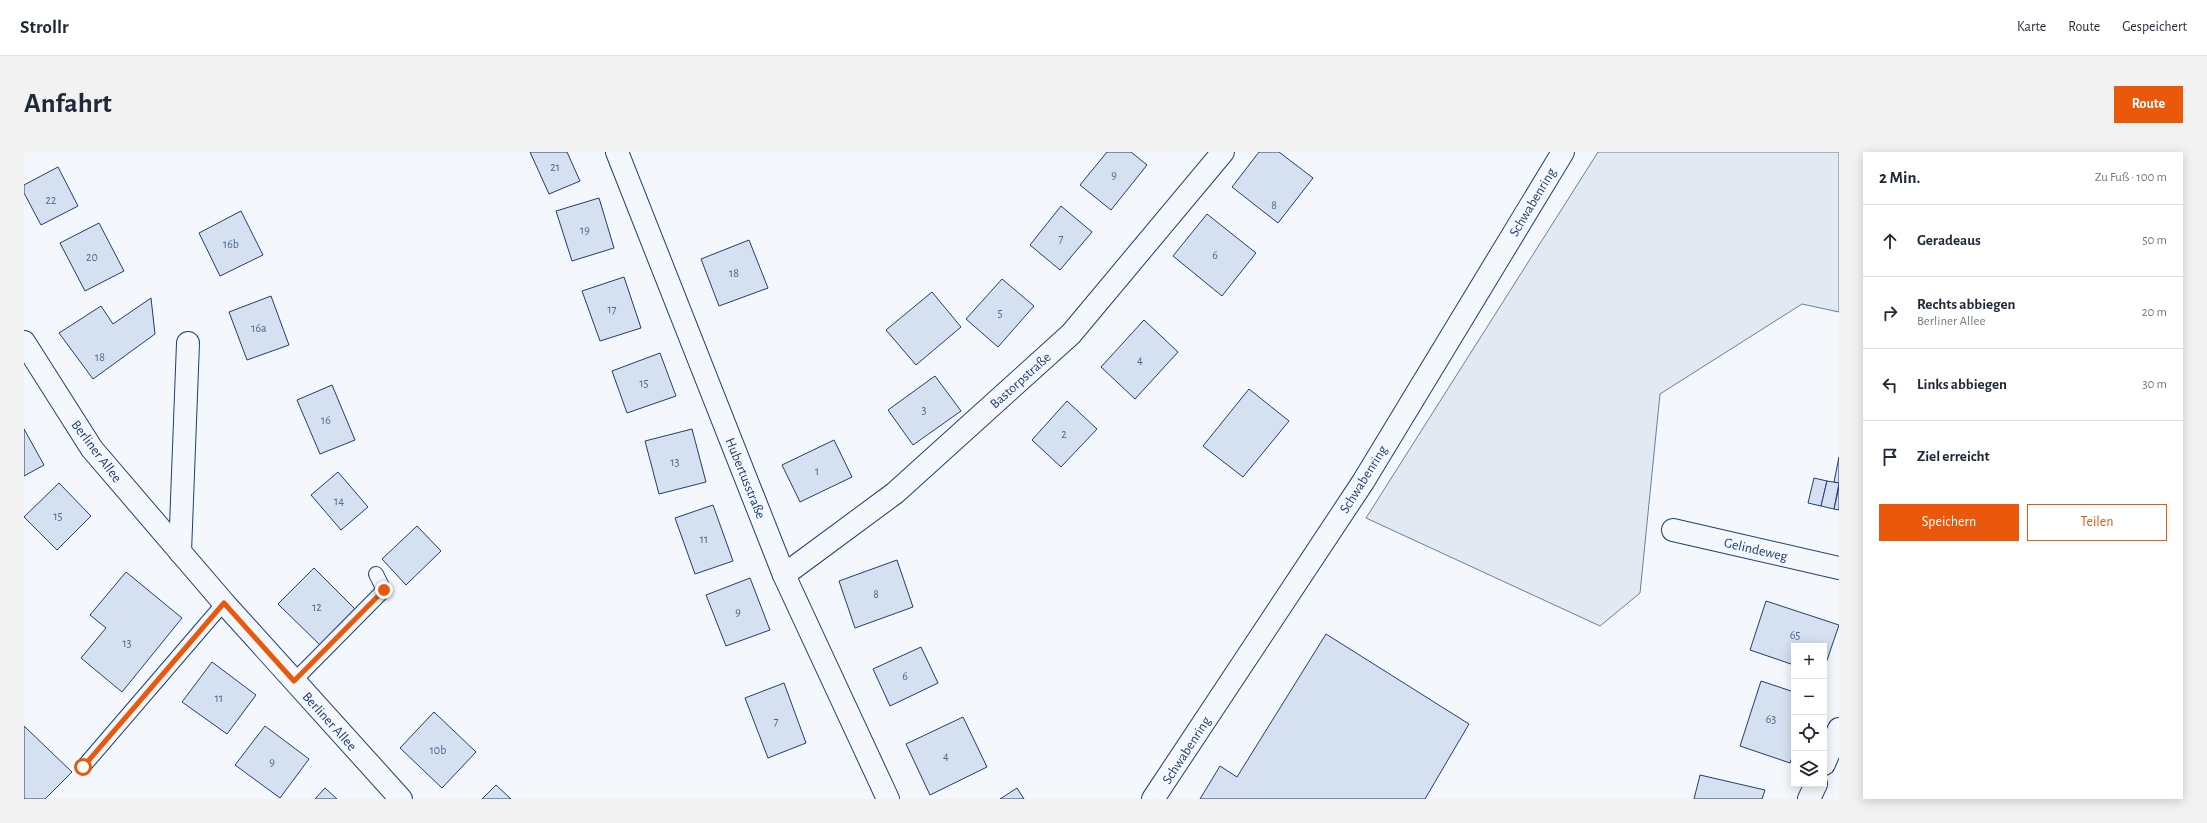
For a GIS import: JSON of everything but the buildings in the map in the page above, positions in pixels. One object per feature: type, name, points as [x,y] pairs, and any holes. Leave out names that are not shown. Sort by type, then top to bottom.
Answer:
[{"type":"street","name":"Hubertusstraße","points":[[617,152],[784,575],[888,799]]},
{"type":"street","name":"Bastorpstraße","points":[[784,575],[895,493],[1071,334],[1223,152]]},
{"type":"street","name":"Schwabenring","points":[[1154,799],[1362,482],[1563,152]]},
{"type":"street","name":"Berliner Allee","points":[[24,342],[92,449],[224,603],[401,799]]},
{"type":"street","points":[[180,552],[188,343]]},
{"type":"street","name":"Gelindeweg","points":[[1673,530],[1839,568]]},
{"type":"street","points":[[1827,757],[1839,729]]},
{"type":"street","points":[[1809,799],[1815,787]]},
{"type":"lane","points":[[294,681],[384,590],[376,574]]},
{"type":"lane","points":[[83,767],[224,603]]},
{"type":"shaded area","points":[[1598,152],[1839,152],[1839,312],[1802,304],[1660,394],[1640,593],[1600,626],[1366,518]]},
{"type":"route","points":[[83,767],[224,603],[294,681],[384,590]]}]
